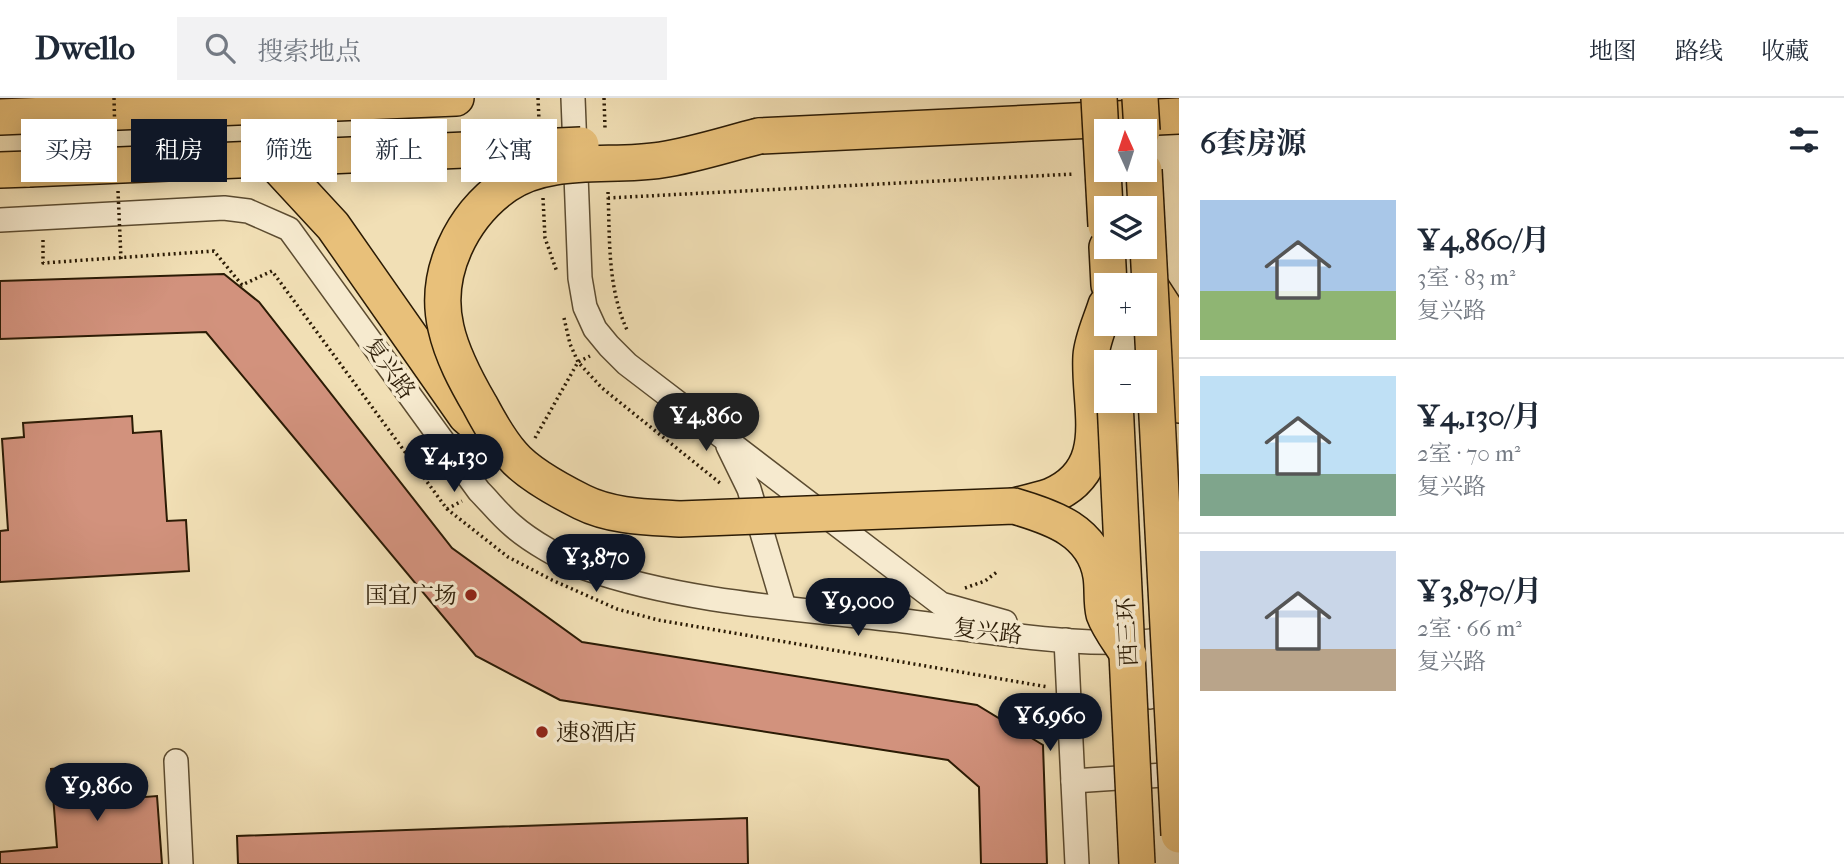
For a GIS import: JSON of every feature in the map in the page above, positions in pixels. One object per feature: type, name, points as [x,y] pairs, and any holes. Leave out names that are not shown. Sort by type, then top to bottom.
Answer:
[{"type":"highway","points":[[84,113],[157,98]]},
{"type":"highway","points":[[15,116],[456,98]]},
{"type":"highway","points":[[1099,98],[1104,196]]},
{"type":"highway","points":[[1140,98],[1141,119]]},
{"type":"highway","points":[[337,156],[1179,116]]},
{"type":"highway","points":[[512,455],[469,387],[445,327],[442,297],[448,267],[456,241],[468,221],[484,203],[506,186],[523,175],[546,168],[661,160],[759,136]]},
{"type":"highway","points":[[15,169],[241,160]]},
{"type":"highway","points":[[292,182],[333,226],[466,416],[512,455],[559,489],[585,503],[611,512],[638,517],[680,519],[1014,506],[1051,495],[1077,475],[1088,460],[1094,445],[1091,355],[1097,336]]},
{"type":"highway","name":"西三环","points":[[1145,182],[1150,273]]},
{"type":"highway","points":[[1157,296],[1173,321],[1179,405]]},
{"type":"highway","name":"西三环","points":[[1152,336],[1161,646],[1179,835]]},
{"type":"highway","name":"西三环","points":[[1117,413],[1161,646],[1137,864]]},
{"type":"highway","points":[[1014,506],[1053,517],[1078,533],[1094,554],[1101,573],[1105,614],[1161,646]]},
{"type":"street","points":[[572,98],[580,278],[585,307],[609,346],[627,364],[941,604],[1066,640],[1077,864]]},
{"type":"street","name":"复兴路","points":[[0,220],[224,208],[248,211],[289,229],[479,491],[513,526],[583,567],[644,586],[784,607],[1066,640],[1161,646]]},
{"type":"street","points":[[725,440],[749,489],[784,607]]},
{"type":"street","points":[[1150,697],[1161,646]]},
{"type":"street","points":[[176,761],[181,864]]},
{"type":"street","points":[[1073,781],[1179,774]]},
{"type":"path","points":[[604,98],[605,135]]},
{"type":"path","points":[[608,198],[1086,173]]},
{"type":"path","points":[[607,185],[615,303],[630,337]]},
{"type":"path","points":[[43,263],[214,251],[242,285],[272,271],[447,509],[508,557]]},
{"type":"path","points":[[957,589],[985,581],[997,572]]},
{"type":"path","points":[[658,621],[1048,687],[1068,686]]},
{"type":"building","name":"国宜广场","points":[[224,274],[259,302],[452,548],[582,642],[977,705],[1043,745],[1047,864],[981,864],[979,787],[948,760],[560,700],[476,656],[206,332],[0,339],[0,281]]},
{"type":"building","points":[[132,416],[133,433],[161,431],[167,521],[186,520],[189,571],[0,582],[0,531],[8,530],[2,439],[24,437],[23,423]]},
{"type":"building","points":[[117,764],[120,799],[157,796],[162,864],[0,864],[0,852],[57,847],[51,769]]},
{"type":"building","points":[[747,818],[748,864],[238,864],[237,836]]},
{"type":"place","name":"国宜广场","points":[[471,595]]},
{"type":"place","name":"速8酒店","points":[[542,732]]}]
